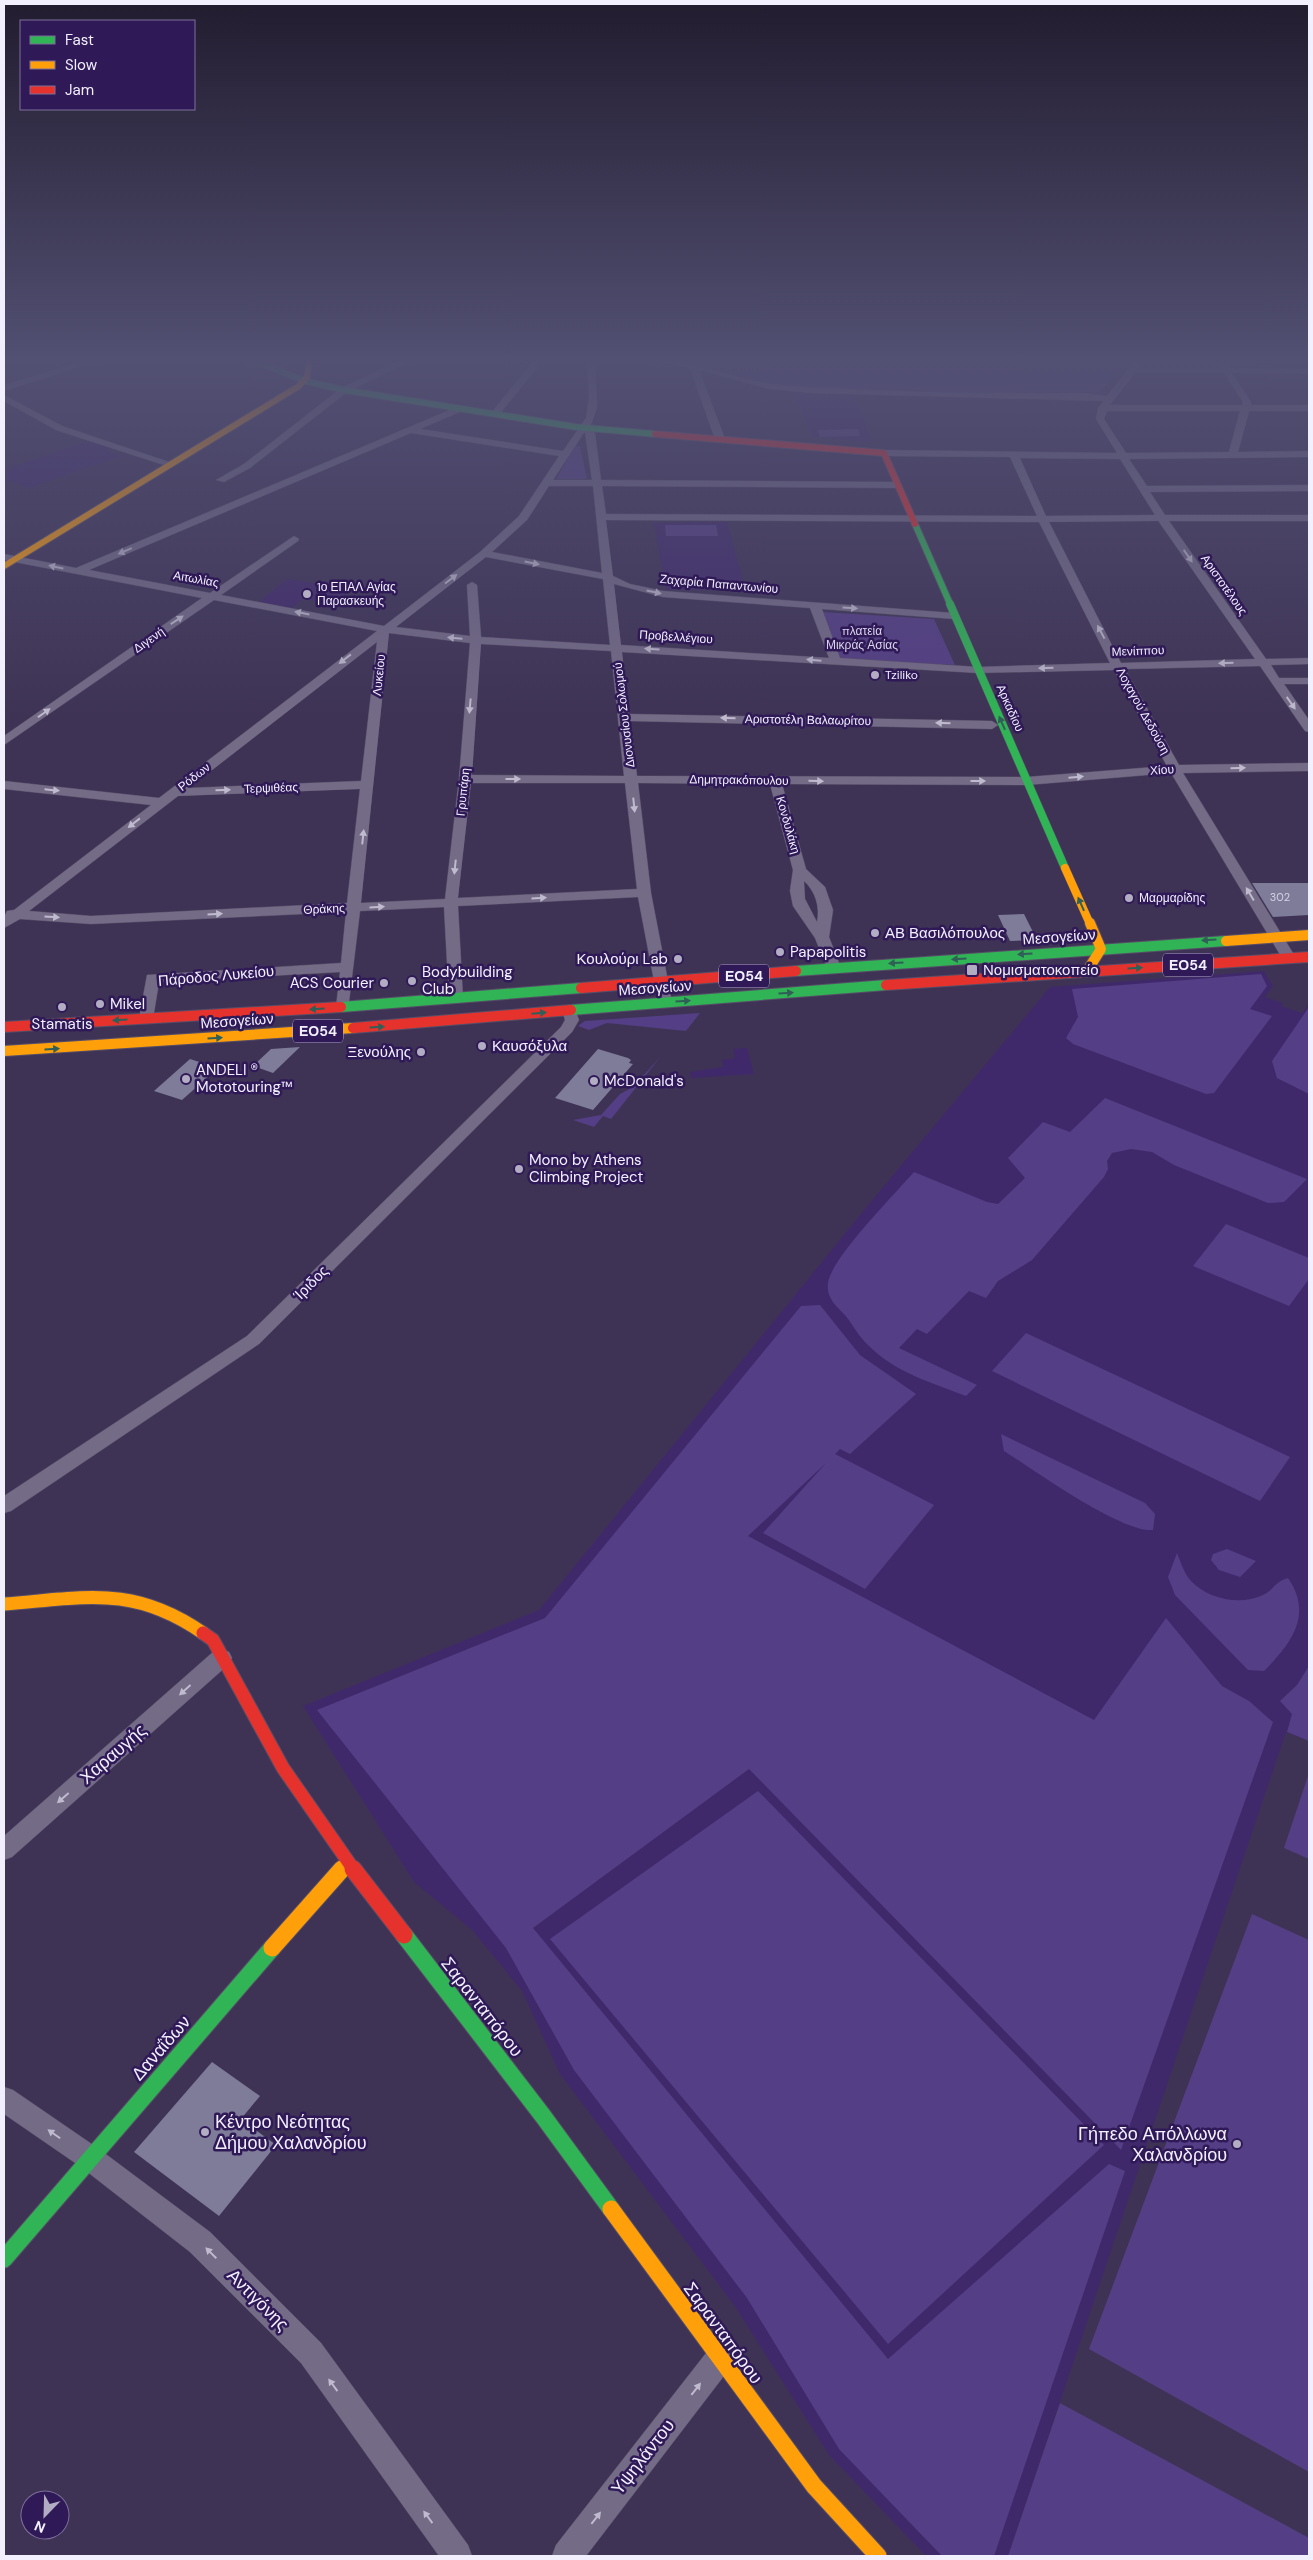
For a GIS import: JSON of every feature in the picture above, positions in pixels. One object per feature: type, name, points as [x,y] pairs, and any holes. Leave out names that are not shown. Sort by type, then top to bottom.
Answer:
[{"type":"street","points":[[4,566],[148,477]]},
{"type":"street","points":[[221,480],[226,477]]},
{"type":"street","points":[[77,571],[298,477]]},
{"type":"street","points":[[384,629],[484,554],[523,518],[550,477]]},
{"type":"street","name":"Διονυσίου Σολωμού","points":[[596,477],[644,893],[665,1002]]},
{"type":"street","name":"Αρκαδίου","points":[[890,477],[1021,781],[1022,799]]},
{"type":"street","name":"Λοχαγού Δεδούση","points":[[1024,477],[1042,519],[1175,769],[1290,958]]},
{"type":"street","name":"Αριστοτέλους","points":[[1136,477],[1163,520],[1309,728]]},
{"type":"street","points":[[547,483],[893,485]]},
{"type":"street","points":[[1144,489],[1309,488]]},
{"type":"street","points":[[600,516],[1163,520],[1309,518]]},
{"type":"street","name":"Διγενή","points":[[4,741],[215,596],[294,539]]},
{"type":"street","name":"Ζαχαρία Παπαντωνίου","points":[[484,554],[607,577],[627,586],[663,594],[951,616]]},
{"type":"street","name":"Αιτωλίας","points":[[4,557],[384,629]]},
{"type":"street","name":"Γρυπάρη","points":[[456,999],[451,902],[465,779],[476,640],[472,585]]},
{"type":"street","points":[[815,606],[836,662]]},
{"type":"street","name":"Προβελλέγιου","points":[[384,629],[476,640],[973,669]]},
{"type":"street","name":"Λυκείου","points":[[343,1007],[384,629]]},
{"type":"street","name":"Ρόδων","points":[[4,924],[10,913],[161,802],[384,629]]},
{"type":"street","name":"Μενίππου","points":[[973,669],[1309,661]]},
{"type":"street","name":"Αρκαδίου","points":[[973,669],[992,725],[1021,781],[1101,949]]},
{"type":"street","points":[[1276,682],[1309,681]]},
{"type":"street","name":"Αριστοτέλη Βαλαωρίτου","points":[[625,716],[992,725]]},
{"type":"street","name":"Χίου","points":[[1021,781],[1175,769],[1309,767]]},
{"type":"street","name":"Δημητρακόπουλου","points":[[465,779],[1021,781]]},
{"type":"street","name":"Κονδυλάκη","points":[[775,780],[800,870],[795,888],[801,912],[822,937],[834,968]]},
{"type":"street","points":[[4,785],[161,802]]},
{"type":"street","name":"Τερψιθέας","points":[[174,792],[368,785]]},
{"type":"street","name":"Κονδυλάκη","points":[[800,870],[818,887],[826,910],[822,937]]},
{"type":"street","name":"Θράκης","points":[[10,913],[91,920],[644,893]]},
{"type":"street","name":"Μεσογείων","points":[[4,1027],[456,999],[660,983],[1083,945],[1101,949],[1309,935]]},
{"type":"street","points":[[1087,971],[1101,949]]},
{"type":"street","name":"Μεσογείων","points":[[4,1051],[435,1023],[665,1002],[1087,971],[1309,957]]},
{"type":"street","name":"Πάροδος Λυκείου","points":[[146,1019],[152,978],[348,967]]},
{"type":"street","name":"Ίριδος","points":[[4,1506],[253,1340],[567,1029],[572,1020],[569,1010]]},
{"type":"street","name":"Σαρανταπόρου","points":[[4,1604],[117,1598],[138,1601],[181,1616],[213,1640],[282,1768],[348,1863],[543,2116],[814,2486],[878,2556]]},
{"type":"street","name":"Χαραυγής","points":[[4,1850],[221,1658]]},
{"type":"street","name":"Δαναΐδων","points":[[4,2259],[348,1863]]},
{"type":"street","name":"Αντιγόνης","points":[[4,2099],[90,2158],[200,2242],[311,2353],[457,2556]]},
{"type":"street","name":"Υψηλάντου","points":[[567,2556],[720,2358]]},
{"type":"shaded area","points":[[4,477],[59,477],[29,488]]},
{"type":"shaded area","points":[[727,522],[745,589],[666,590],[654,523]]},
{"type":"shaded area","name":"1ο ΕΠΑΛ Αγίας Παρασκευής","points":[[287,579],[351,589],[334,604],[303,599],[292,608],[259,602]]},
{"type":"shaded area","points":[[1264,971],[1273,986],[1265,997],[1283,1003],[1281,1006],[1302,1013],[1309,1004],[1309,1741],[1286,1732],[1008,2556],[926,2556],[829,2455],[734,2305],[560,2074],[522,1991],[472,1930],[414,1882],[303,1706],[539,1610],[869,1204],[1050,987]]},
{"type":"shaded area","points":[[747,1048],[754,1074],[691,1078],[690,1072],[723,1067],[722,1060],[735,1058],[733,1049]]},
{"type":"green space","points":[[587,477],[587,479],[556,479]]},
{"type":"green space","points":[[665,525],[716,525],[718,536],[666,536]]},
{"type":"green space","name":"πλατεία Μικράς Ασίας","points":[[822,612],[934,619],[955,665],[840,660]]},
{"type":"green space","points":[[1261,974],[1267,986],[1250,1009],[1272,1016],[1214,1093],[1206,1094],[1073,1044],[1066,1038],[1078,1017],[1072,989]]},
{"type":"green space","points":[[1309,1007],[1309,1094],[1277,1078],[1272,1061]]},
{"type":"green space","points":[[700,1013],[686,1031],[607,1023],[589,1030],[578,1026],[585,1021]]},
{"type":"green space","points":[[661,1056],[611,1119],[603,1116],[594,1127],[573,1120],[601,1115],[620,1094],[633,1087]]},
{"type":"green space","points":[[1105,1098],[1307,1179],[1284,1202],[1268,1203],[1174,1165],[1152,1152],[1131,1149],[1112,1153],[1107,1161],[1108,1169],[1104,1177],[1032,1260],[998,1281],[986,1298],[969,1291],[927,1334],[917,1329],[899,1348],[977,1385],[966,1396],[902,1370],[879,1355],[868,1345],[832,1301],[828,1283],[840,1258],[879,1210],[914,1172],[987,1202],[998,1204],[1025,1178],[1008,1158],[1043,1122],[1070,1132]]},
{"type":"green space","points":[[1226,1224],[1309,1258],[1309,1279],[1289,1306],[1193,1266]]},
{"type":"green space","points":[[820,1305],[860,1355],[916,1394],[850,1454],[840,1449],[835,1454],[934,1505],[865,1589],[763,1533],[826,1463],[748,1536],[1094,1720],[1166,1618],[1222,1686],[1249,1701],[1273,1722],[1121,2150],[749,1769],[533,1928],[888,2359],[1109,2164],[1125,2171],[994,2556],[942,2556],[839,2449],[747,2298],[574,2070],[506,1948],[317,1710],[545,1618],[801,1306]]},
{"type":"green space","points":[[1026,1333],[1290,1457],[1260,1501],[992,1371]]},
{"type":"green space","points":[[1001,1434],[1145,1503],[1155,1514],[1153,1530],[1120,1522],[1078,1499],[1004,1451]]},
{"type":"green space","points":[[1227,1549],[1256,1561],[1240,1577],[1219,1570],[1211,1560],[1213,1554]]},
{"type":"green space","points":[[1177,1553],[1191,1581],[1206,1592],[1225,1599],[1244,1600],[1263,1595],[1288,1578],[1299,1604],[1296,1628],[1283,1650],[1264,1671],[1248,1670],[1175,1595],[1168,1577]]},
{"type":"green space","points":[[1309,1666],[1309,1741],[1287,1732],[1292,1714],[1280,1701],[1297,1685]]},
{"type":"green space","points":[[1309,1773],[1309,1859],[1284,1848]]},
{"type":"green space","points":[[758,1791],[1104,2145],[888,2344],[550,1939]]},
{"type":"green space","name":"Γήπεδο Απόλλωνα Χαλανδρίου","points":[[1252,1914],[1309,1940],[1309,2472],[1089,2349]]},
{"type":"green space","points":[[1060,2403],[1309,2538],[1309,2556],[1008,2556]]},
{"type":"building","points":[[1252,883],[1309,883],[1309,915],[1273,917]]},
{"type":"building","points":[[1024,914],[1037,940],[1010,941],[998,915]]},
{"type":"building","points":[[300,1047],[273,1073],[253,1066],[271,1049]]},
{"type":"building","name":"McDonald's","points":[[598,1049],[628,1058],[631,1060],[629,1063],[633,1064],[593,1110],[555,1098]]},
{"type":"building","name":"ANDELI ® Mototouring™","points":[[190,1059],[218,1068],[182,1100],[154,1091]]},
{"type":"building","name":"Κέντρο Νεότητας Δήμου Χαλανδρίου","points":[[212,2062],[260,2096],[241,2119],[276,2145],[219,2216],[134,2152]]},
{"type":"traffic: fast","points":[[915,524],[1065,868]]},
{"type":"traffic: fast","points":[[796,971],[1226,941]]},
{"type":"traffic: fast","points":[[571,1010],[886,985]]},
{"type":"traffic: fast","points":[[341,1007],[581,988]]},
{"type":"traffic: fast","points":[[404,1935],[543,2116],[611,2209]]},
{"type":"traffic: fast","points":[[4,2259],[272,1948]]},
{"type":"traffic: slow","points":[[4,566],[149,477]]},
{"type":"traffic: slow","points":[[1065,868],[1101,949],[1087,971]]},
{"type":"traffic: slow","points":[[1226,941],[1309,935]]},
{"type":"traffic: slow","points":[[4,1051],[353,1028]]},
{"type":"traffic: slow","points":[[4,1604],[91,1598],[125,1599],[138,1601],[164,1610],[203,1633]]},
{"type":"traffic: slow","points":[[272,1948],[348,1863]]},
{"type":"traffic: slow","points":[[611,2209],[814,2486],[878,2556]]},
{"type":"traffic: jam","points":[[895,477],[915,524]]},
{"type":"traffic: jam","points":[[886,985],[1309,957]]},
{"type":"traffic: jam","points":[[581,988],[796,971]]},
{"type":"traffic: jam","points":[[4,1027],[341,1007]]},
{"type":"traffic: jam","points":[[353,1028],[571,1010]]},
{"type":"traffic: jam","points":[[203,1633],[213,1640],[283,1768],[348,1863],[404,1935]]},
{"type":"place","name":"1ο ΕΠΑΛ Αγίας Παρασκευής","points":[[307,594]]},
{"type":"place","name":"Tziliko","points":[[875,675]]},
{"type":"place","name":"Μαρμαρίδης","points":[[1129,898]]},
{"type":"place","name":"ΑΒ Βασιλόπουλος","points":[[875,933]]},
{"type":"place","name":"Papapolitis","points":[[780,952]]},
{"type":"place","name":"Κουλούρι Lab","points":[[678,959]]},
{"type":"place","name":"Νομισματοκοπείο","points":[[972,970]]},
{"type":"place","name":"Bodybuilding Club","points":[[412,981]]},
{"type":"place","name":"ACS Courier","points":[[384,983]]},
{"type":"place","name":"Mikel","points":[[100,1004]]},
{"type":"place","name":"Stamatis","points":[[62,1007]]},
{"type":"place","name":"Καυσόξυλα","points":[[482,1046]]},
{"type":"place","name":"Ξενούλης","points":[[421,1052]]},
{"type":"place","name":"ANDELI ® Mototouring™","points":[[186,1079]]},
{"type":"place","name":"McDonald's","points":[[594,1081]]},
{"type":"place","name":"Mono by Athens Climbing Project","points":[[519,1169]]},
{"type":"place","name":"Κέντρο Νεότητας Δήμου Χαλανδρίου","points":[[205,2132]]},
{"type":"place","name":"Γήπεδο Απόλλωνα Χαλανδρίου","points":[[1237,2144]]}]
